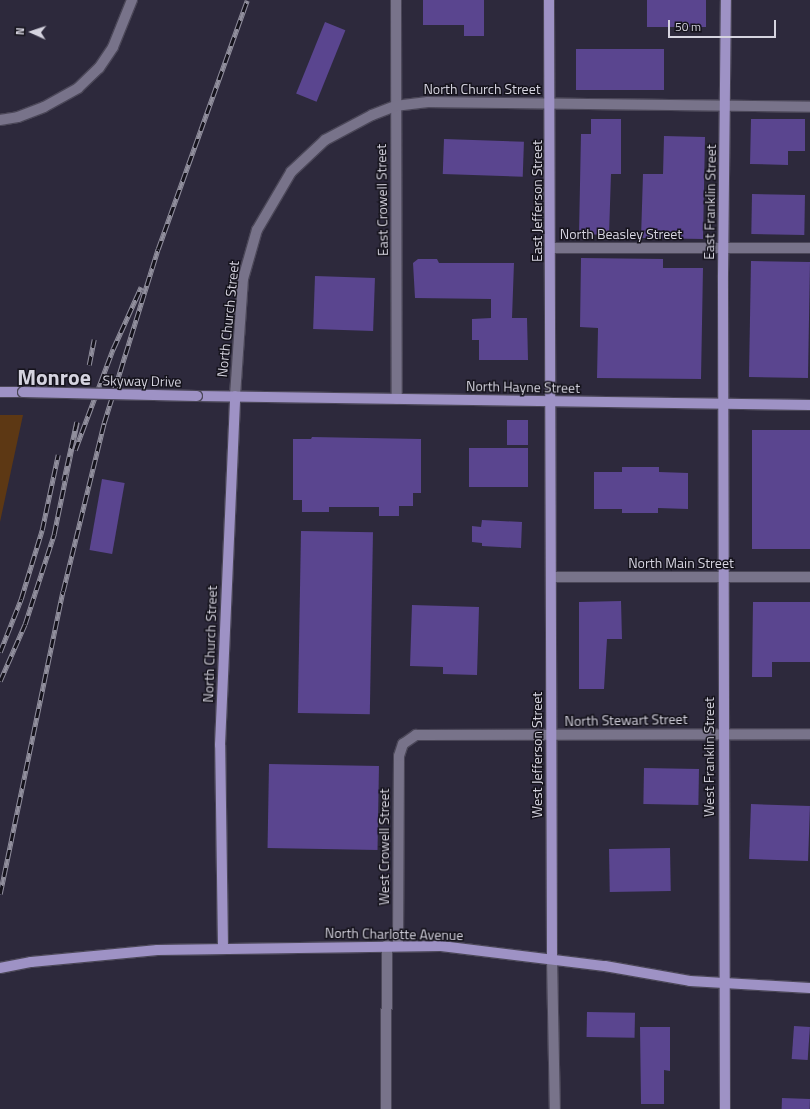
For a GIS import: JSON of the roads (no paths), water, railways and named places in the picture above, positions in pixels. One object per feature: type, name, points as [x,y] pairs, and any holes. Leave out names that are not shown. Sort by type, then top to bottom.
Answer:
[{"type":"main road","name":"East Jefferson Street","points":[[549,0],[552,401]]},
{"type":"main road","name":"East Franklin Street","points":[[724,404],[723,247],[726,0]]},
{"type":"main road","name":"Skyway Drive","points":[[0,392],[235,396]]},
{"type":"main road","name":"North Hayne Street","points":[[235,396],[810,405]]},
{"type":"main road","name":"North Church Street","points":[[223,948],[220,745],[235,396]]},
{"type":"main road","name":"West Jefferson Street","points":[[552,401],[552,959]]},
{"type":"main road","name":"West Franklin Street","points":[[724,404],[723,984],[725,1109]]},
{"type":"main road","name":"North Charlotte Avenue","points":[[0,968],[31,962],[146,950],[387,945],[441,946],[552,959],[723,984],[810,988]]},
{"type":"street","points":[[0,120],[18,117],[44,107],[83,83],[99,68],[114,47],[132,0]]},
{"type":"street","name":"East Crowell Street","points":[[396,0],[396,399]]},
{"type":"street","name":"North Church Street","points":[[235,396],[244,279],[257,230],[272,201],[291,172],[325,140],[395,106],[434,102],[810,107]]},
{"type":"street","name":"North Beasley Street","points":[[551,248],[810,248]]},
{"type":"street","name":"North Main Street","points":[[551,577],[810,578]]},
{"type":"street","name":"North Stewart Street","points":[[401,749],[407,740],[416,735],[723,733],[810,734]]},
{"type":"street","name":"West Crowell Street","points":[[398,945],[399,756],[401,749]]},
{"type":"street","points":[[386,1109],[387,945]]},
{"type":"street","name":"West Jefferson Street","points":[[552,959],[555,1109]]},
{"type":"railway","points":[[0,894],[63,591],[104,423],[158,249],[247,0]]},
{"type":"railway","points":[[75,450],[113,349],[141,287]]},
{"type":"railway","points":[[89,365],[94,339]]},
{"type":"railway","points":[[0,681],[25,624],[54,534],[77,422],[64,481]]},
{"type":"railway","points":[[0,652],[21,599],[42,530],[58,455]]},
{"type":"district","name":"Monroe","points":[[54,378]]}]
